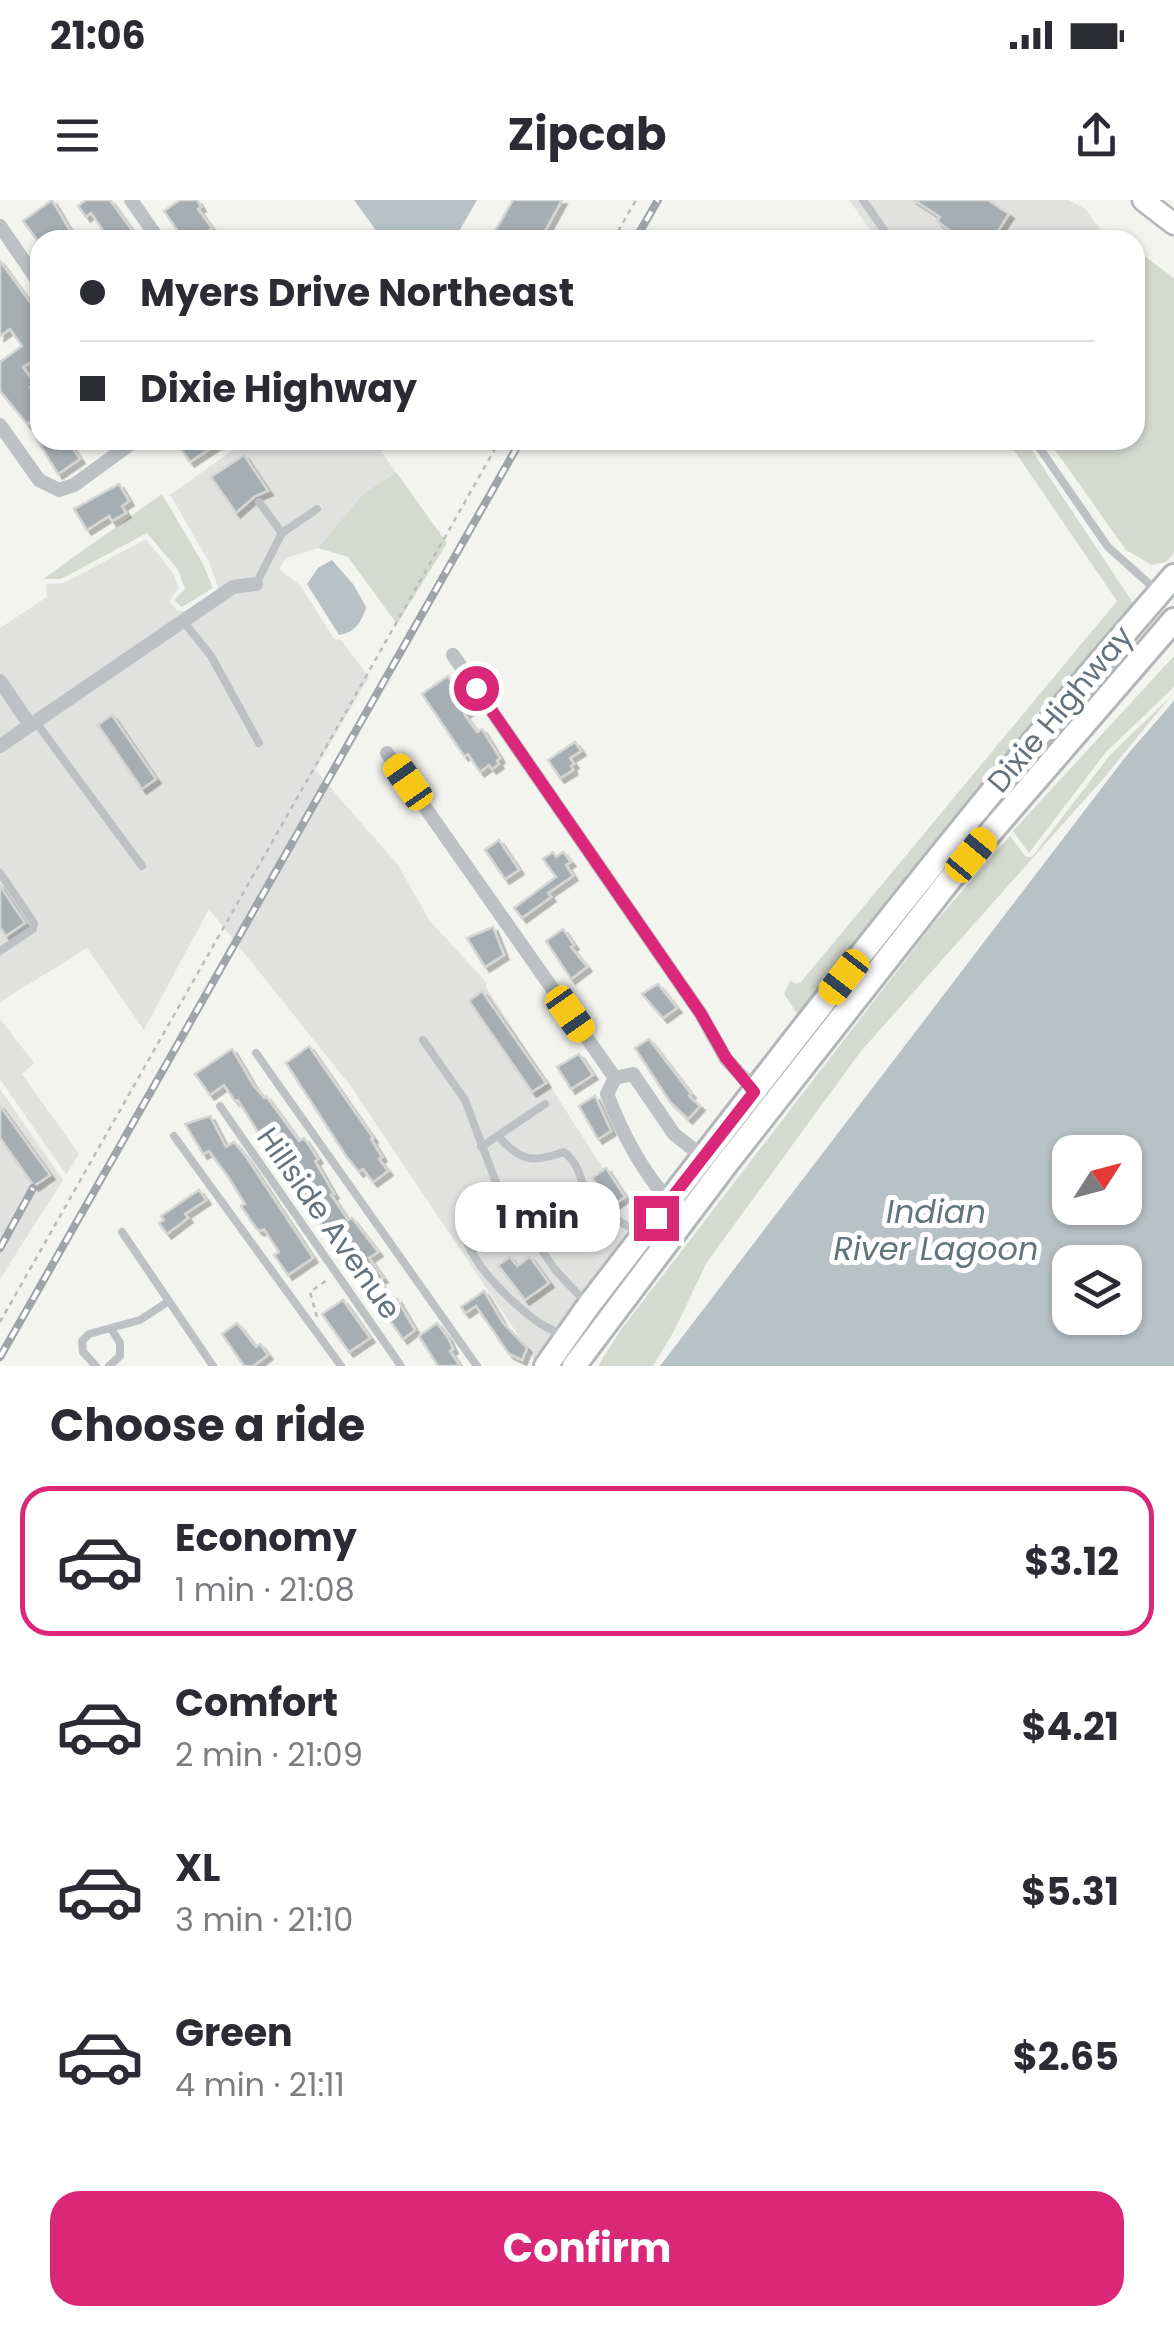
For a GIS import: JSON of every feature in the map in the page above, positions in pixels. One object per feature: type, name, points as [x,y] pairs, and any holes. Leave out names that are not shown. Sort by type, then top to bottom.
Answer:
[{"type":"main road","points":[[1143,200],[1174,224]]},
{"type":"main road","name":"Dixie Highway","points":[[546,1366],[566,1336],[599,1310],[1046,724],[1167,584]]},
{"type":"main road","name":"Dixie Highway","points":[[574,1366],[599,1310],[642,1236],[703,1158],[763,1099],[1174,620]]},
{"type":"street","points":[[131,200],[152,230]]},
{"type":"street","points":[[0,226],[30,270]]},
{"type":"street","points":[[0,425],[39,480],[52,489],[74,485],[122,450]]},
{"type":"street","points":[[0,746],[233,588],[256,584]]},
{"type":"street","points":[[453,656],[701,1014],[726,1058],[763,1099]]},
{"type":"street","points":[[0,681],[33,723]]},
{"type":"street","points":[[1046,724],[1068,743]]},
{"type":"street","points":[[388,753],[615,1078]]},
{"type":"street","points":[[615,1078],[633,1074],[674,1134],[703,1158]]},
{"type":"street","points":[[615,1078],[607,1094],[622,1131],[669,1202]]},
{"type":"lane","points":[[863,200],[884,230]]},
{"type":"lane","points":[[1041,450],[1108,547],[1167,584]]},
{"type":"lane","points":[[260,502],[282,533]]},
{"type":"lane","points":[[256,584],[282,533],[317,508]]},
{"type":"lane","points":[[183,621],[211,656],[258,742]]},
{"type":"lane","points":[[33,723],[142,866]]},
{"type":"lane","points":[[0,873],[34,923],[34,929],[0,950]]},
{"type":"lane","points":[[423,1040],[464,1100],[503,1201],[554,1267],[599,1310]]},
{"type":"lane","points":[[256,1053],[477,1366]]},
{"type":"lane","points":[[481,1147],[544,1104]]},
{"type":"lane","name":"Hillside Avenue","points":[[220,1106],[401,1366]]},
{"type":"lane","points":[[174,1136],[341,1366]]},
{"type":"lane","points":[[498,1136],[522,1157],[541,1160],[564,1152],[578,1163],[586,1190],[602,1209],[642,1236]]},
{"type":"lane","points":[[503,1201],[493,1198],[474,1206],[463,1223],[463,1236],[478,1263],[509,1298],[540,1324],[566,1336]]},
{"type":"lane","points":[[122,1232],[213,1366]]},
{"type":"lane","points":[[96,1366],[83,1352],[82,1341],[89,1334],[140,1320],[169,1301]]},
{"type":"lane","points":[[109,1366],[120,1356],[120,1344],[112,1330]]},
{"type":"path","points":[[620,230],[636,200]]},
{"type":"path","points":[[0,1322],[494,450]]},
{"type":"path","points":[[325,1344],[310,1292],[336,1273]]},
{"type":"shaded area","points":[[849,200],[1068,200],[1085,209],[1101,230],[870,230]]},
{"type":"shaded area","points":[[1145,256],[1174,278],[1174,553],[1166,562],[1152,565],[1126,550],[1055,450],[1145,450]]},
{"type":"shaded area","points":[[233,450],[380,450],[396,472],[363,494],[318,548],[286,558],[279,569],[301,586],[334,639],[341,640],[369,677],[315,770],[398,865],[430,921],[486,982],[641,1227],[539,1366],[349,1084],[209,909],[144,1030],[87,948],[0,1002],[0,628],[47,597],[46,584],[64,583],[146,539],[173,573],[179,588],[169,601],[178,611],[185,611],[215,592],[218,587],[209,562],[170,495]]},
{"type":"shaded area","points":[[1014,450],[1032,450],[1137,609],[802,1021],[784,994],[791,980],[795,984],[801,982],[1117,601]]},
{"type":"shaded area","points":[[396,472],[447,543],[397,624],[348,557],[318,548],[363,494]]},
{"type":"shaded area","points":[[162,494],[213,588],[182,607],[174,600],[185,589],[178,570],[147,533],[61,579],[43,579]]},
{"type":"shaded area","points":[[1174,656],[1174,687],[1106,752],[1029,853],[1013,831]]},
{"type":"shaded area","points":[[1171,696],[1103,779],[861,1051],[707,1262],[653,1366],[598,1366],[620,1331],[930,928],[1010,836],[1026,857],[1032,857],[1110,755]]},
{"type":"shaded area","points":[[0,1019],[34,1063],[22,1074],[79,1154],[66,1175],[0,1079]]},
{"type":"shaded area","points":[[0,1089],[63,1180],[0,1279]]},
{"type":"water","points":[[354,200],[477,200],[460,230],[376,230]]},
{"type":"water","points":[[332,560],[366,607],[357,626],[339,635],[307,584],[318,568]]},
{"type":"water","name":"Indian River Lagoon","points":[[1174,701],[1174,1366],[660,1366],[1127,755]]},
{"type":"building","points":[[52,200],[70,230],[30,230],[23,221]]},
{"type":"building","points":[[86,200],[110,200],[132,230],[103,230],[91,213],[86,217],[78,206]]},
{"type":"building","points":[[180,200],[197,200],[201,207],[198,209],[212,228],[177,230],[164,211]]},
{"type":"building","points":[[513,200],[562,200],[546,230],[496,230]]},
{"type":"building","points":[[914,200],[988,200],[1009,214],[999,230],[949,230],[937,221],[940,217]]},
{"type":"building","points":[[0,261],[30,302],[30,362],[23,367],[30,377],[27,424],[0,391],[0,362],[22,346],[10,329],[0,336]]},
{"type":"building","points":[[43,450],[74,450],[80,459],[58,474]]},
{"type":"building","points":[[182,450],[208,450],[190,462]]},
{"type":"building","points":[[244,455],[268,491],[255,496],[236,513],[211,477]]},
{"type":"building","points":[[119,484],[129,501],[122,506],[126,513],[112,521],[109,516],[87,530],[74,509]]},
{"type":"building","points":[[448,676],[470,710],[464,714],[477,732],[482,729],[500,758],[492,769],[489,765],[480,772],[468,754],[464,756],[422,694]]},
{"type":"building","points":[[112,715],[156,779],[142,789],[98,725]]},
{"type":"building","points":[[575,742],[581,751],[570,758],[573,770],[560,778],[548,760]]},
{"type":"building","points":[[499,840],[519,870],[505,879],[485,850]]},
{"type":"building","points":[[553,852],[556,857],[563,852],[571,862],[566,865],[573,876],[522,918],[514,908],[556,877],[543,859]]},
{"type":"building","points":[[0,886],[25,923],[6,936],[0,927]]},
{"type":"building","points":[[493,927],[504,955],[485,967],[467,938]]},
{"type":"building","points":[[563,929],[587,967],[571,979],[546,941]]},
{"type":"building","points":[[658,984],[677,1008],[663,1018],[642,994]]},
{"type":"building","points":[[482,991],[546,1083],[532,1092],[469,1001]]},
{"type":"building","points":[[649,1039],[700,1106],[688,1119],[670,1102],[635,1048]]},
{"type":"building","points":[[309,1046],[382,1157],[379,1159],[388,1171],[373,1182],[346,1156],[286,1063]]},
{"type":"building","points":[[232,1049],[254,1086],[299,1141],[304,1138],[318,1159],[315,1161],[334,1194],[331,1195],[378,1252],[369,1258],[383,1278],[379,1280],[381,1285],[392,1302],[397,1299],[415,1330],[403,1339],[274,1158],[238,1100],[224,1085],[210,1095],[195,1074]]},
{"type":"building","points":[[579,1054],[593,1075],[571,1089],[557,1067]]},
{"type":"building","points":[[595,1096],[611,1131],[598,1139],[579,1106]]},
{"type":"building","points":[[0,1106],[50,1175],[34,1186],[0,1138]]},
{"type":"building","points":[[210,1116],[226,1147],[234,1142],[247,1158],[313,1258],[288,1275],[274,1255],[279,1252],[264,1229],[256,1228],[229,1178],[209,1151],[203,1154],[185,1124]]},
{"type":"building","points":[[606,1168],[625,1197],[612,1206],[592,1178]]},
{"type":"building","points":[[199,1190],[206,1200],[185,1214],[188,1218],[167,1234],[159,1223],[164,1220],[161,1216]]},
{"type":"building","points":[[510,1257],[517,1266],[530,1257],[549,1283],[525,1300],[498,1265]]},
{"type":"building","points":[[484,1291],[503,1323],[527,1348],[522,1360],[509,1354],[476,1306],[465,1313],[461,1307]]},
{"type":"building","points":[[343,1300],[370,1338],[349,1352],[322,1314]]},
{"type":"building","points":[[237,1323],[256,1347],[260,1344],[268,1355],[253,1366],[244,1366],[222,1334]]},
{"type":"building","points":[[437,1323],[460,1366],[438,1366],[419,1336]]},
{"type":"railway","points":[[641,230],[658,200]]},
{"type":"railway","points":[[0,1357],[515,450]]},
{"type":"railway","points":[[0,1248],[33,1188]]},
{"type":"route","points":[[476,688],[701,1014],[736,1073],[754,1092],[656,1218]]}]
